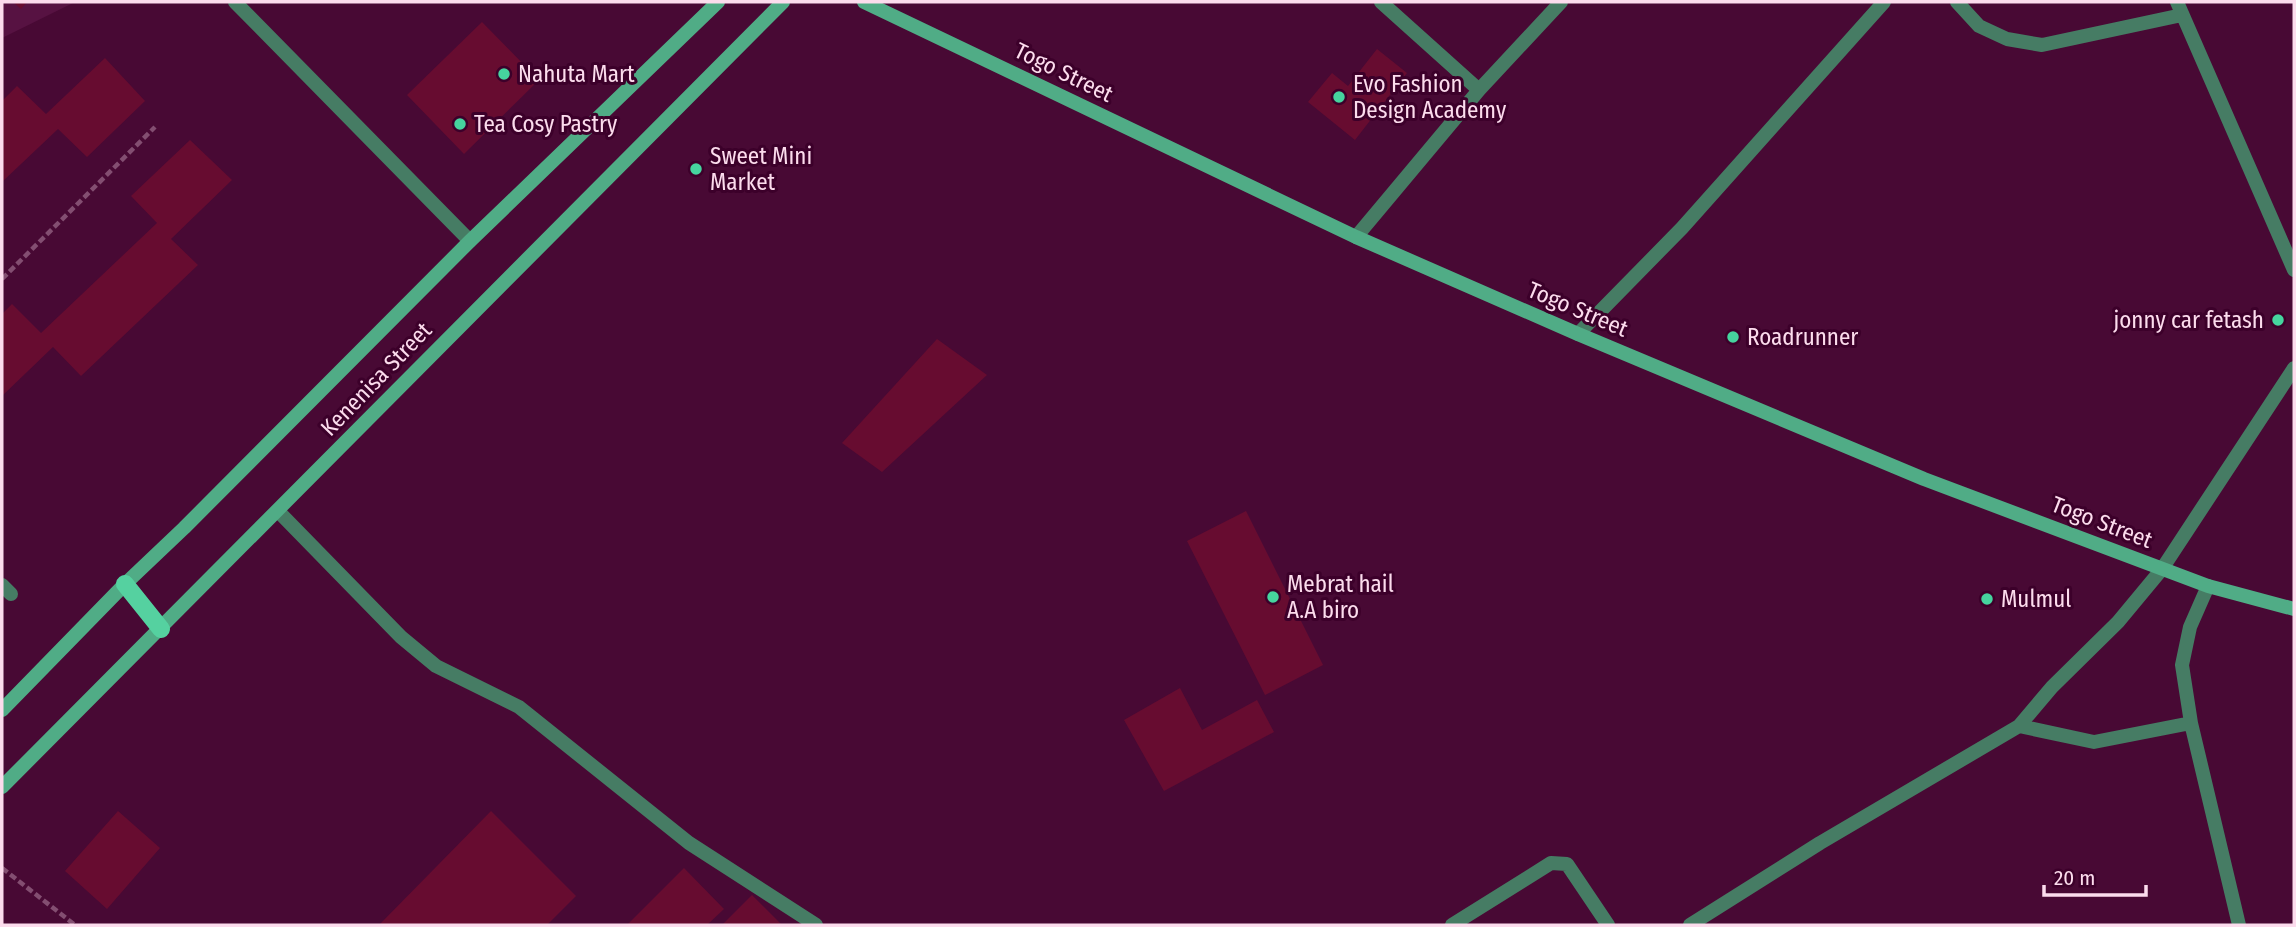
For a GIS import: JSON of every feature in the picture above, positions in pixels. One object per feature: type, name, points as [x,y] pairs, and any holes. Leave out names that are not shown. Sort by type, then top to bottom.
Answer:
[{"type":"main road","name":"Kenenisa Street","points":[[2,710],[470,240],[718,2]]},
{"type":"main road","name":"Kenenisa Street","points":[[2,787],[783,2]]},
{"type":"main road","name":"Togo Street","points":[[864,2],[1356,237],[1578,334],[1924,479],[2208,586],[2294,609]]},
{"type":"main road","points":[[125,584],[161,629]]},
{"type":"street","points":[[235,2],[470,240]]},
{"type":"street","points":[[1381,2],[1479,90]]},
{"type":"street","points":[[1356,237],[1479,90],[1560,2]]},
{"type":"street","points":[[1578,334],[1682,228],[1884,2]]},
{"type":"street","points":[[1957,2],[1979,26],[2007,39],[2042,46],[2180,8],[2294,270]]},
{"type":"street","points":[[1690,925],[1820,843],[2019,726],[2052,687],[2118,622],[2162,569],[2294,368]]},
{"type":"street","points":[[278,511],[401,636],[436,666],[519,707],[689,843],[816,925]]},
{"type":"street","points":[[2208,586],[2190,627],[2182,665],[2191,723],[2239,925]]},
{"type":"street","points":[[2019,726],[2094,742],[2191,723]]},
{"type":"street","points":[[1452,925],[1551,863],[1567,864],[1608,925]]},
{"type":"path","points":[[2,279],[155,127]]},
{"type":"path","points":[[2,868],[75,925]]},
{"type":"shaded area","points":[[2,2],[75,2],[2,38]]},
{"type":"building","points":[[13,2],[27,2],[21,9]]},
{"type":"building","points":[[482,22],[539,80],[464,154],[407,95]]},
{"type":"building","points":[[1377,49],[1407,73],[1355,140],[1308,102],[1332,73],[1348,86]]},
{"type":"building","points":[[105,58],[145,101],[87,157],[58,129],[2,182],[2,101],[17,86],[46,114]]},
{"type":"building","points":[[190,140],[232,180],[171,239],[198,265],[81,376],[53,347],[2,396],[2,314],[12,304],[41,333],[157,223],[131,196]]},
{"type":"building","points":[[937,339],[987,375],[882,472],[842,443]]},
{"type":"building","points":[[1246,511],[1323,665],[1265,695],[1187,541]]},
{"type":"building","points":[[1180,688],[1202,730],[1257,700],[1274,732],[1164,791],[1124,720]]},
{"type":"building","points":[[118,811],[160,848],[107,909],[65,871]]},
{"type":"building","points":[[491,811],[576,896],[547,925],[379,925]]},
{"type":"building","points":[[684,868],[724,909],[707,925],[627,925]]},
{"type":"building","points":[[752,895],[782,925],[722,925]]},
{"type":"place","name":"Nahuta Mart","points":[[504,74]]},
{"type":"place","name":"Evo Fashion Design Academy","points":[[1339,97]]},
{"type":"place","name":"Tea Cosy Pastry","points":[[460,124]]},
{"type":"place","name":"Sweet Mini Market","points":[[696,169]]},
{"type":"place","name":"jonny car fetash","points":[[2278,320]]},
{"type":"place","name":"Roadrunner","points":[[1733,337]]},
{"type":"place","name":"Mebrat hail A.A biro","points":[[1273,597]]},
{"type":"place","name":"Mulmul","points":[[1987,599]]}]
